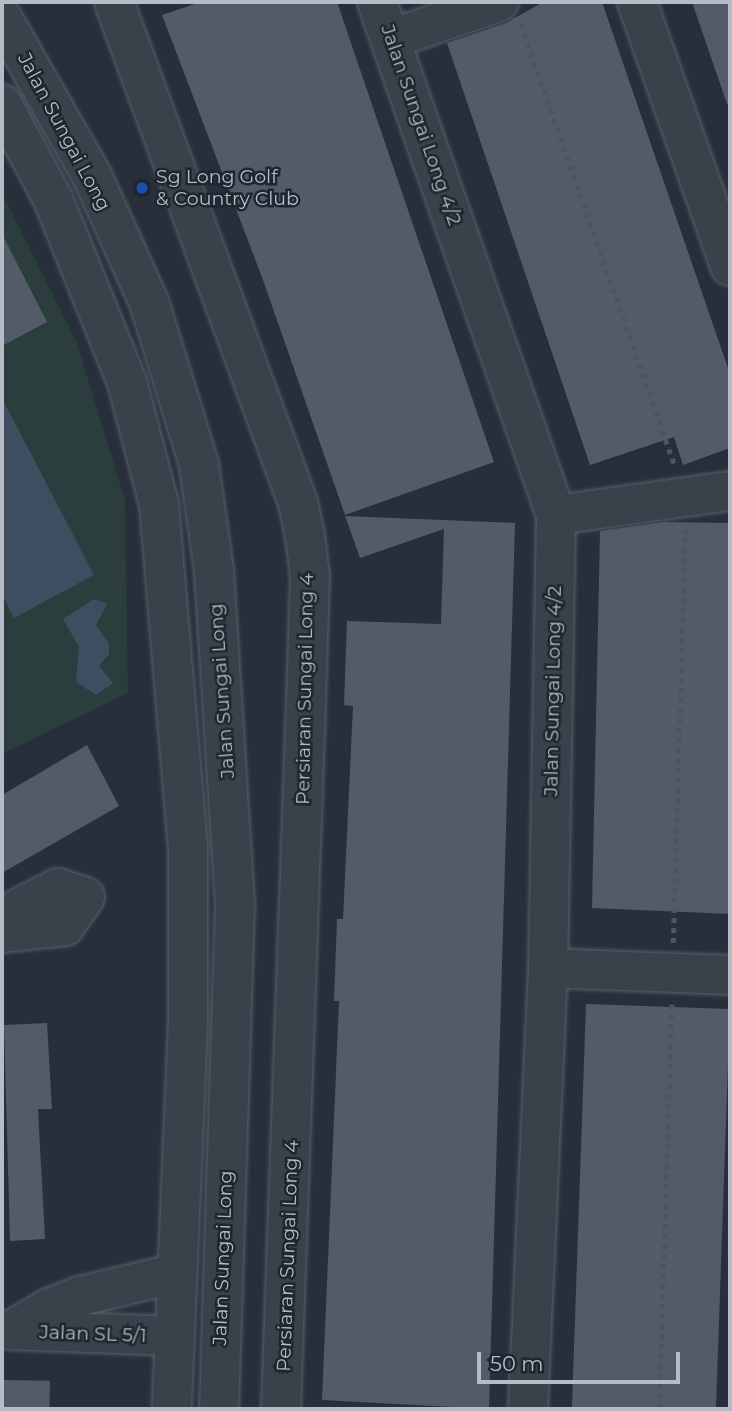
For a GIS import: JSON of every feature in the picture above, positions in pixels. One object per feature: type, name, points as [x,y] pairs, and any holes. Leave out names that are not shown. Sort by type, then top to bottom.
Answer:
[{"type":"street","name":"Persiaran Sungai Long 4","points":[[114,2],[298,503],[310,575],[281,1409]]},
{"type":"street","name":"Jalan Sungai Long 4/2","points":[[377,2],[556,515],[548,968],[528,1409]]},
{"type":"street","points":[[637,2],[729,260]]},
{"type":"street","points":[[391,40],[508,8]]},
{"type":"street","name":"Jalan Sungai Long","points":[[2,18],[16,59],[92,176],[149,302],[201,478],[214,571],[235,904],[219,1409]]},
{"type":"street","points":[[2,104],[53,199],[127,382],[159,504],[188,846],[188,1021],[172,1409]]},
{"type":"street","points":[[556,515],[730,491]]},
{"type":"street","points":[[2,924],[19,908],[58,888],[85,897],[65,926],[2,933]]},
{"type":"street","points":[[548,968],[730,975]]},
{"type":"street","name":"Jalan SL 5/1","points":[[7,1330],[49,1308],[81,1296],[177,1273]]},
{"type":"street","name":"Jalan SL 5/1","points":[[7,1330],[174,1336]]},
{"type":"path","points":[[508,8],[686,497],[659,1409]]},
{"type":"shaded area","points":[[2,193],[77,343],[125,500],[128,693],[2,754]]},
{"type":"water","points":[[2,398],[94,575],[14,618],[2,594]]},
{"type":"water","points":[[94,599],[107,604],[96,625],[109,644],[109,654],[99,666],[113,683],[96,695],[76,682],[79,647],[63,619]]},
{"type":"building","points":[[201,2],[337,2],[494,462],[345,515],[263,280],[162,15]]},
{"type":"building","points":[[543,2],[602,2],[730,374],[730,448],[683,465],[674,437],[590,465],[447,43],[506,23]]},
{"type":"building","points":[[692,2],[730,2],[730,103],[727,104]]},
{"type":"building","points":[[2,234],[47,322],[2,346]]},
{"type":"building","points":[[345,516],[515,523],[489,1409],[322,1400],[339,1001],[334,1001],[337,919],[343,919],[353,706],[344,705],[347,621],[441,624],[444,529],[360,558]]},
{"type":"building","points":[[664,522],[730,523],[730,914],[592,908],[600,531]]},
{"type":"building","points":[[87,745],[119,806],[2,873],[2,795]]},
{"type":"building","points":[[586,1004],[730,1009],[716,1409],[572,1409]]},
{"type":"building","points":[[47,1023],[52,1109],[38,1109],[45,1239],[10,1241],[4,1025]]},
{"type":"building","points":[[2,1380],[50,1381],[50,1409],[2,1409]]},
{"type":"place","name":"Sg Long Golf & Country Club","points":[[142,188]]}]
